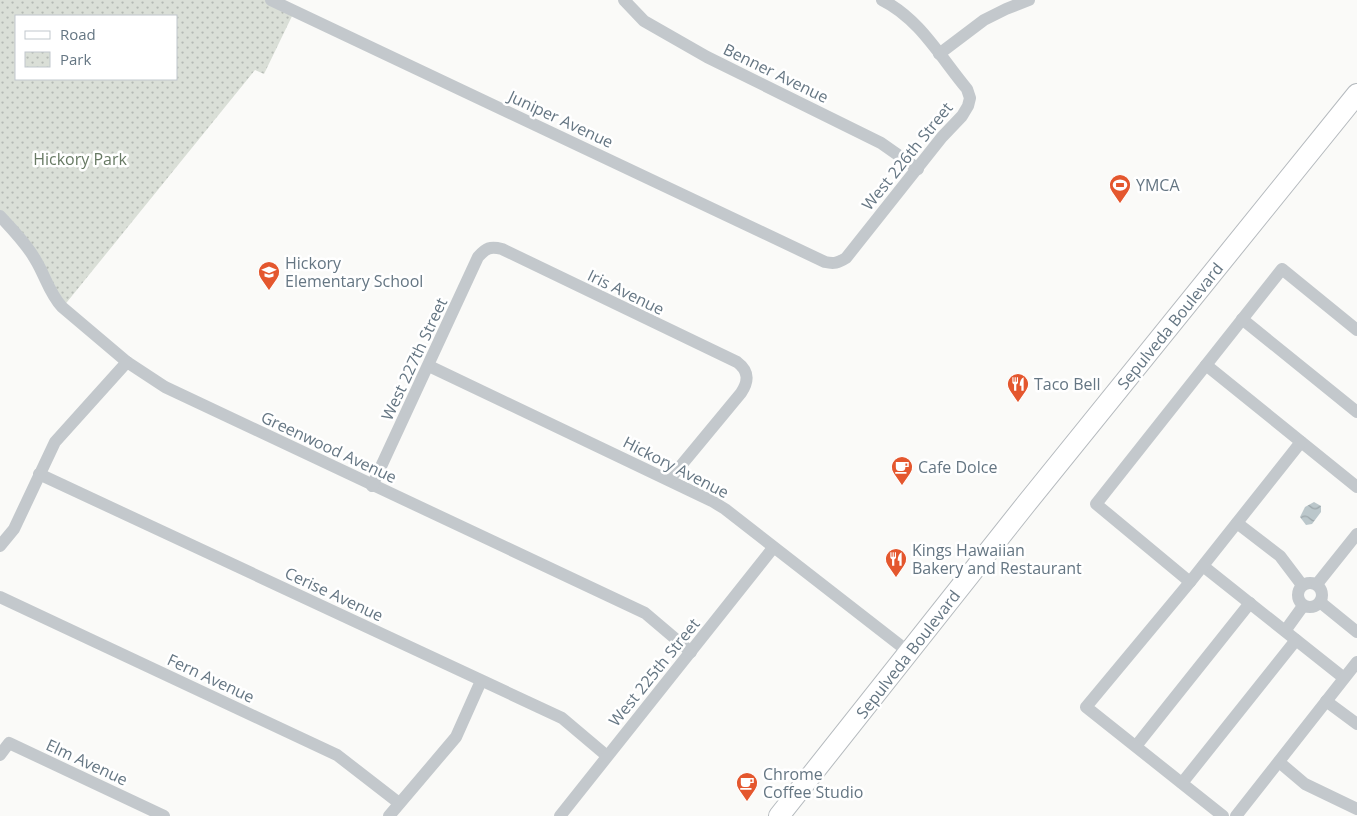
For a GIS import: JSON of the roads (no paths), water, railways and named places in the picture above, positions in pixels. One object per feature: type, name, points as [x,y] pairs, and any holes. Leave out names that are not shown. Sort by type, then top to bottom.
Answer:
[{"type":"main road","name":"Sepulveda Boulevard","points":[[779,816],[1026,504],[1357,94]]},
{"type":"street","name":"Juniper Avenue","points":[[271,0],[290,4],[824,262],[839,263]]},
{"type":"street","name":"Benner Avenue","points":[[624,0],[644,21],[699,53],[881,143],[918,169]]},
{"type":"street","points":[[882,0],[905,14],[938,54],[984,20],[1006,8],[1029,0]]},
{"type":"street","name":"West 226th Street","points":[[839,263],[846,258],[918,169],[942,136],[962,116],[968,106],[970,98],[967,88],[938,54]]},
{"type":"street","name":"Greenwood Avenue","points":[[0,216],[35,258],[54,299],[127,362],[165,387],[645,613],[691,652]]},
{"type":"street","name":"West 227th Street","points":[[372,486],[478,257],[488,248]]},
{"type":"street","name":"Iris Avenue","points":[[488,248],[502,249],[737,362],[743,367],[746,373],[746,385],[741,393],[669,480]]},
{"type":"street","points":[[1190,582],[1096,504],[1282,268],[1357,330]]},
{"type":"street","points":[[1242,319],[1357,412]]},
{"type":"street","points":[[0,546],[14,529],[55,442],[127,362]]},
{"type":"street","points":[[1206,365],[1357,487]]},
{"type":"street","name":"Hickory Avenue","points":[[429,366],[669,480],[725,509],[910,652]]},
{"type":"street","points":[[1223,816],[1086,707],[1203,566],[1300,442]]},
{"type":"street","name":"Cerise Avenue","points":[[39,474],[562,718],[607,756]]},
{"type":"street","points":[[1237,523],[1280,556],[1302,585]]},
{"type":"street","points":[[1317,584],[1357,534]]},
{"type":"street","name":"West 225th Street","points":[[560,816],[774,548]]},
{"type":"street","points":[[1203,566],[1344,678]]},
{"type":"street","points":[[1307,582],[1317,584],[1322,593],[1320,602],[1312,608],[1303,606],[1297,598],[1299,588],[1307,582]]},
{"type":"street","name":"Fern Avenue","points":[[0,597],[337,755],[399,803]]},
{"type":"street","points":[[1320,602],[1357,632]]},
{"type":"street","points":[[1136,746],[1250,603]]},
{"type":"street","points":[[1285,631],[1303,606]]},
{"type":"street","points":[[1182,783],[1296,640]]},
{"type":"street","points":[[1236,816],[1357,662]]},
{"type":"street","points":[[389,816],[456,737],[481,681]]},
{"type":"street","points":[[1326,701],[1357,724]]},
{"type":"street","name":"Elm Avenue","points":[[0,755],[9,743],[164,816]]},
{"type":"street","points":[[1279,762],[1305,784],[1357,809]]},
{"type":"water","points":[[1314,502],[1321,506],[1321,512],[1312,524],[1306,525],[1300,517],[1305,507]]},
{"type":"place","name":"YMCA","points":[[1120,204]]},
{"type":"place","name":"Hickory Elementary School","points":[[269,291]]},
{"type":"place","name":"Taco Bell","points":[[1018,403]]},
{"type":"place","name":"Cafe Dolce","points":[[902,486]]},
{"type":"place","name":"Kings Hawaiian Bakery and Restaurant","points":[[896,578]]},
{"type":"place","name":"Chrome Coffee Studio","points":[[747,802]]},
{"type":"park label","name":"Hickory Park","points":[[80,159]]}]
